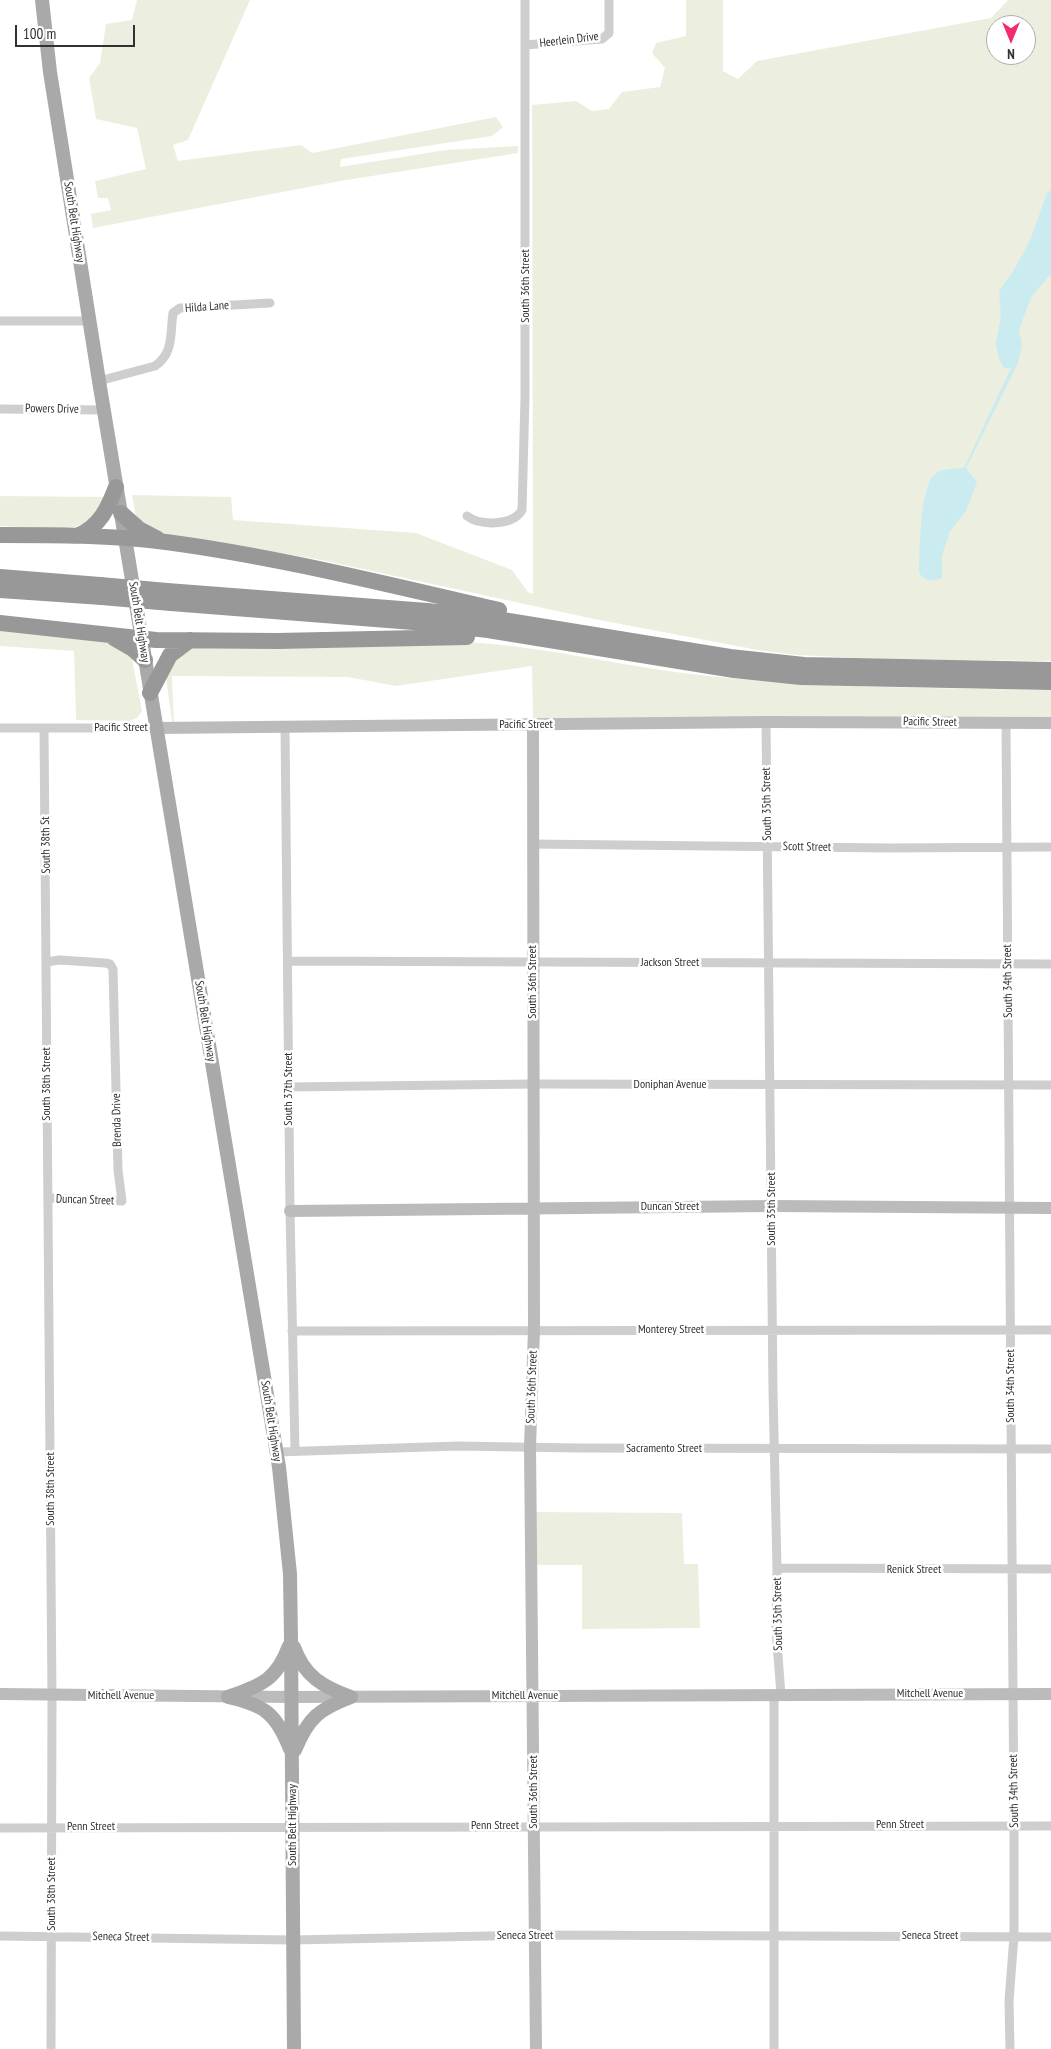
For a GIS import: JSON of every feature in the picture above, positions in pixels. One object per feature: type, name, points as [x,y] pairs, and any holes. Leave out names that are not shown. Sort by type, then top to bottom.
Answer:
[{"type":"highway","points":[[79,536],[97,524],[108,508],[116,487]]},
{"type":"highway","points":[[121,513],[145,533],[165,542]]},
{"type":"highway","points":[[0,535],[79,536],[165,542],[316,568],[561,622],[601,636]]},
{"type":"highway","points":[[0,577],[101,591],[426,623],[557,640],[734,670],[801,677],[1051,682]]},
{"type":"highway","points":[[0,590],[101,591]]},
{"type":"highway","points":[[169,597],[427,611],[730,657],[804,665],[1051,670]]},
{"type":"highway","points":[[0,623],[141,639],[457,636],[557,640]]},
{"type":"highway","points":[[109,636],[133,649],[145,660]]},
{"type":"highway","points":[[150,693],[170,655],[190,640]]},
{"type":"main road","name":"South Belt Highway","points":[[42,0],[51,82],[103,410],[277,1452],[290,1574],[292,1639],[294,2049]]},
{"type":"main road","points":[[228,1697],[258,1686],[271,1678],[279,1668],[292,1639]]},
{"type":"main road","points":[[292,1639],[301,1664],[308,1674],[318,1682],[351,1697]]},
{"type":"main road","points":[[228,1697],[248,1701],[268,1712],[282,1730],[292,1755]]},
{"type":"main road","points":[[292,1755],[308,1723],[315,1715],[324,1708],[351,1697]]},
{"type":"street","name":"South 36th Street","points":[[467,516],[473,521],[497,522],[512,520],[522,510],[525,398],[525,0]]},
{"type":"street","name":"Heerlein Drive","points":[[525,45],[602,38],[609,33],[609,0]]},
{"type":"street","name":"Hilda Lane","points":[[99,381],[155,366],[163,360],[171,348],[174,313],[180,308],[270,303]]},
{"type":"street","points":[[0,321],[90,321]]},
{"type":"street","name":"Powers Drive","points":[[0,409],[103,410]]},
{"type":"street","name":"Pacific Street","points":[[0,728],[533,726],[766,722],[1051,723]]},
{"type":"street","name":"South 35th Street","points":[[766,722],[778,1695],[774,1825],[774,2049]]},
{"type":"street","name":"South 34th Street","points":[[1006,723],[1005,848],[1008,965],[1014,1826],[1014,1936],[1009,2001],[1010,2049]]},
{"type":"street","name":"South 37th Street","points":[[285,726],[289,961],[290,1211],[295,1451]]},
{"type":"street","name":"South 36th Street","points":[[533,726],[532,1084],[534,1329],[530,1447],[536,2049]]},
{"type":"street","name":"South 38th St","points":[[44,728],[47,962]]},
{"type":"street","name":"Scott Street","points":[[532,844],[1051,847]]},
{"type":"street","name":"Brenda Drive","points":[[47,962],[51,960],[110,964],[113,969],[118,1170],[122,1201]]},
{"type":"street","name":"Jackson Street","points":[[289,961],[1051,964]]},
{"type":"street","name":"South 38th Street","points":[[47,962],[52,1696],[51,2049]]},
{"type":"street","name":"Doniphan Avenue","points":[[289,1087],[532,1084],[1051,1085]]},
{"type":"street","name":"Duncan Street","points":[[48,1198],[122,1201]]},
{"type":"street","name":"Duncan Street","points":[[290,1211],[439,1211],[533,1208],[772,1206],[1051,1208]]},
{"type":"street","name":"Monterey Street","points":[[292,1331],[461,1332],[534,1329],[1051,1330]]},
{"type":"street","name":"Sacramento Street","points":[[277,1452],[458,1446],[1051,1449]]},
{"type":"street","name":"Renick Street","points":[[777,1568],[1051,1570]]},
{"type":"street","name":"Mitchell Avenue","points":[[0,1694],[228,1697],[1051,1694]]},
{"type":"street","name":"Penn Street","points":[[0,1828],[774,1825],[1051,1826]]},
{"type":"street","name":"Seneca Street","points":[[0,1936],[293,1940],[536,1935],[1051,1936]]},
{"type":"green space","points":[[137,0],[250,0],[188,140],[173,145],[178,161],[301,145],[312,153],[496,117],[503,127],[492,136],[341,159],[340,167],[446,150],[518,146],[518,153],[340,181],[93,228],[91,214],[111,210],[108,198],[98,198],[95,181],[146,169],[137,128],[96,119],[89,78],[100,63],[106,24],[132,20]]},
{"type":"green space","points":[[686,0],[723,0],[723,71],[738,79],[757,61],[986,19],[986,65],[1036,65],[1036,15],[994,15],[1008,0],[1051,0],[1051,661],[881,659],[796,655],[758,650],[594,619],[321,560],[241,546],[164,537],[136,517],[132,495],[231,497],[233,520],[416,533],[512,570],[528,592],[533,594],[532,105],[576,101],[592,111],[609,109],[622,92],[660,87],[665,68],[652,53],[656,43],[686,36]]},
{"type":"green space","points":[[0,496],[104,497],[97,516],[89,522],[79,526],[51,529],[0,526]]},
{"type":"green space","points":[[0,629],[111,642],[131,654],[142,711],[137,718],[129,721],[76,720],[74,651],[0,646]]},
{"type":"green space","points":[[466,642],[523,647],[663,670],[736,679],[871,686],[1051,690],[1051,719],[533,720],[532,666],[396,686],[348,677],[172,676],[174,723],[172,721],[166,678],[176,654],[191,646]]},
{"type":"green space","points":[[534,1512],[682,1513],[684,1564],[698,1564],[700,1628],[582,1629],[582,1565],[535,1565]]},
{"type":"water","points":[[1051,190],[1051,274],[1031,297],[1019,330],[1022,345],[1018,363],[966,468],[977,482],[966,511],[950,531],[942,556],[942,578],[936,580],[926,579],[919,572],[920,535],[927,488],[932,478],[938,472],[964,468],[1011,368],[1004,368],[999,359],[996,344],[1001,315],[999,291],[1014,270],[1031,238],[1047,193]]}]
